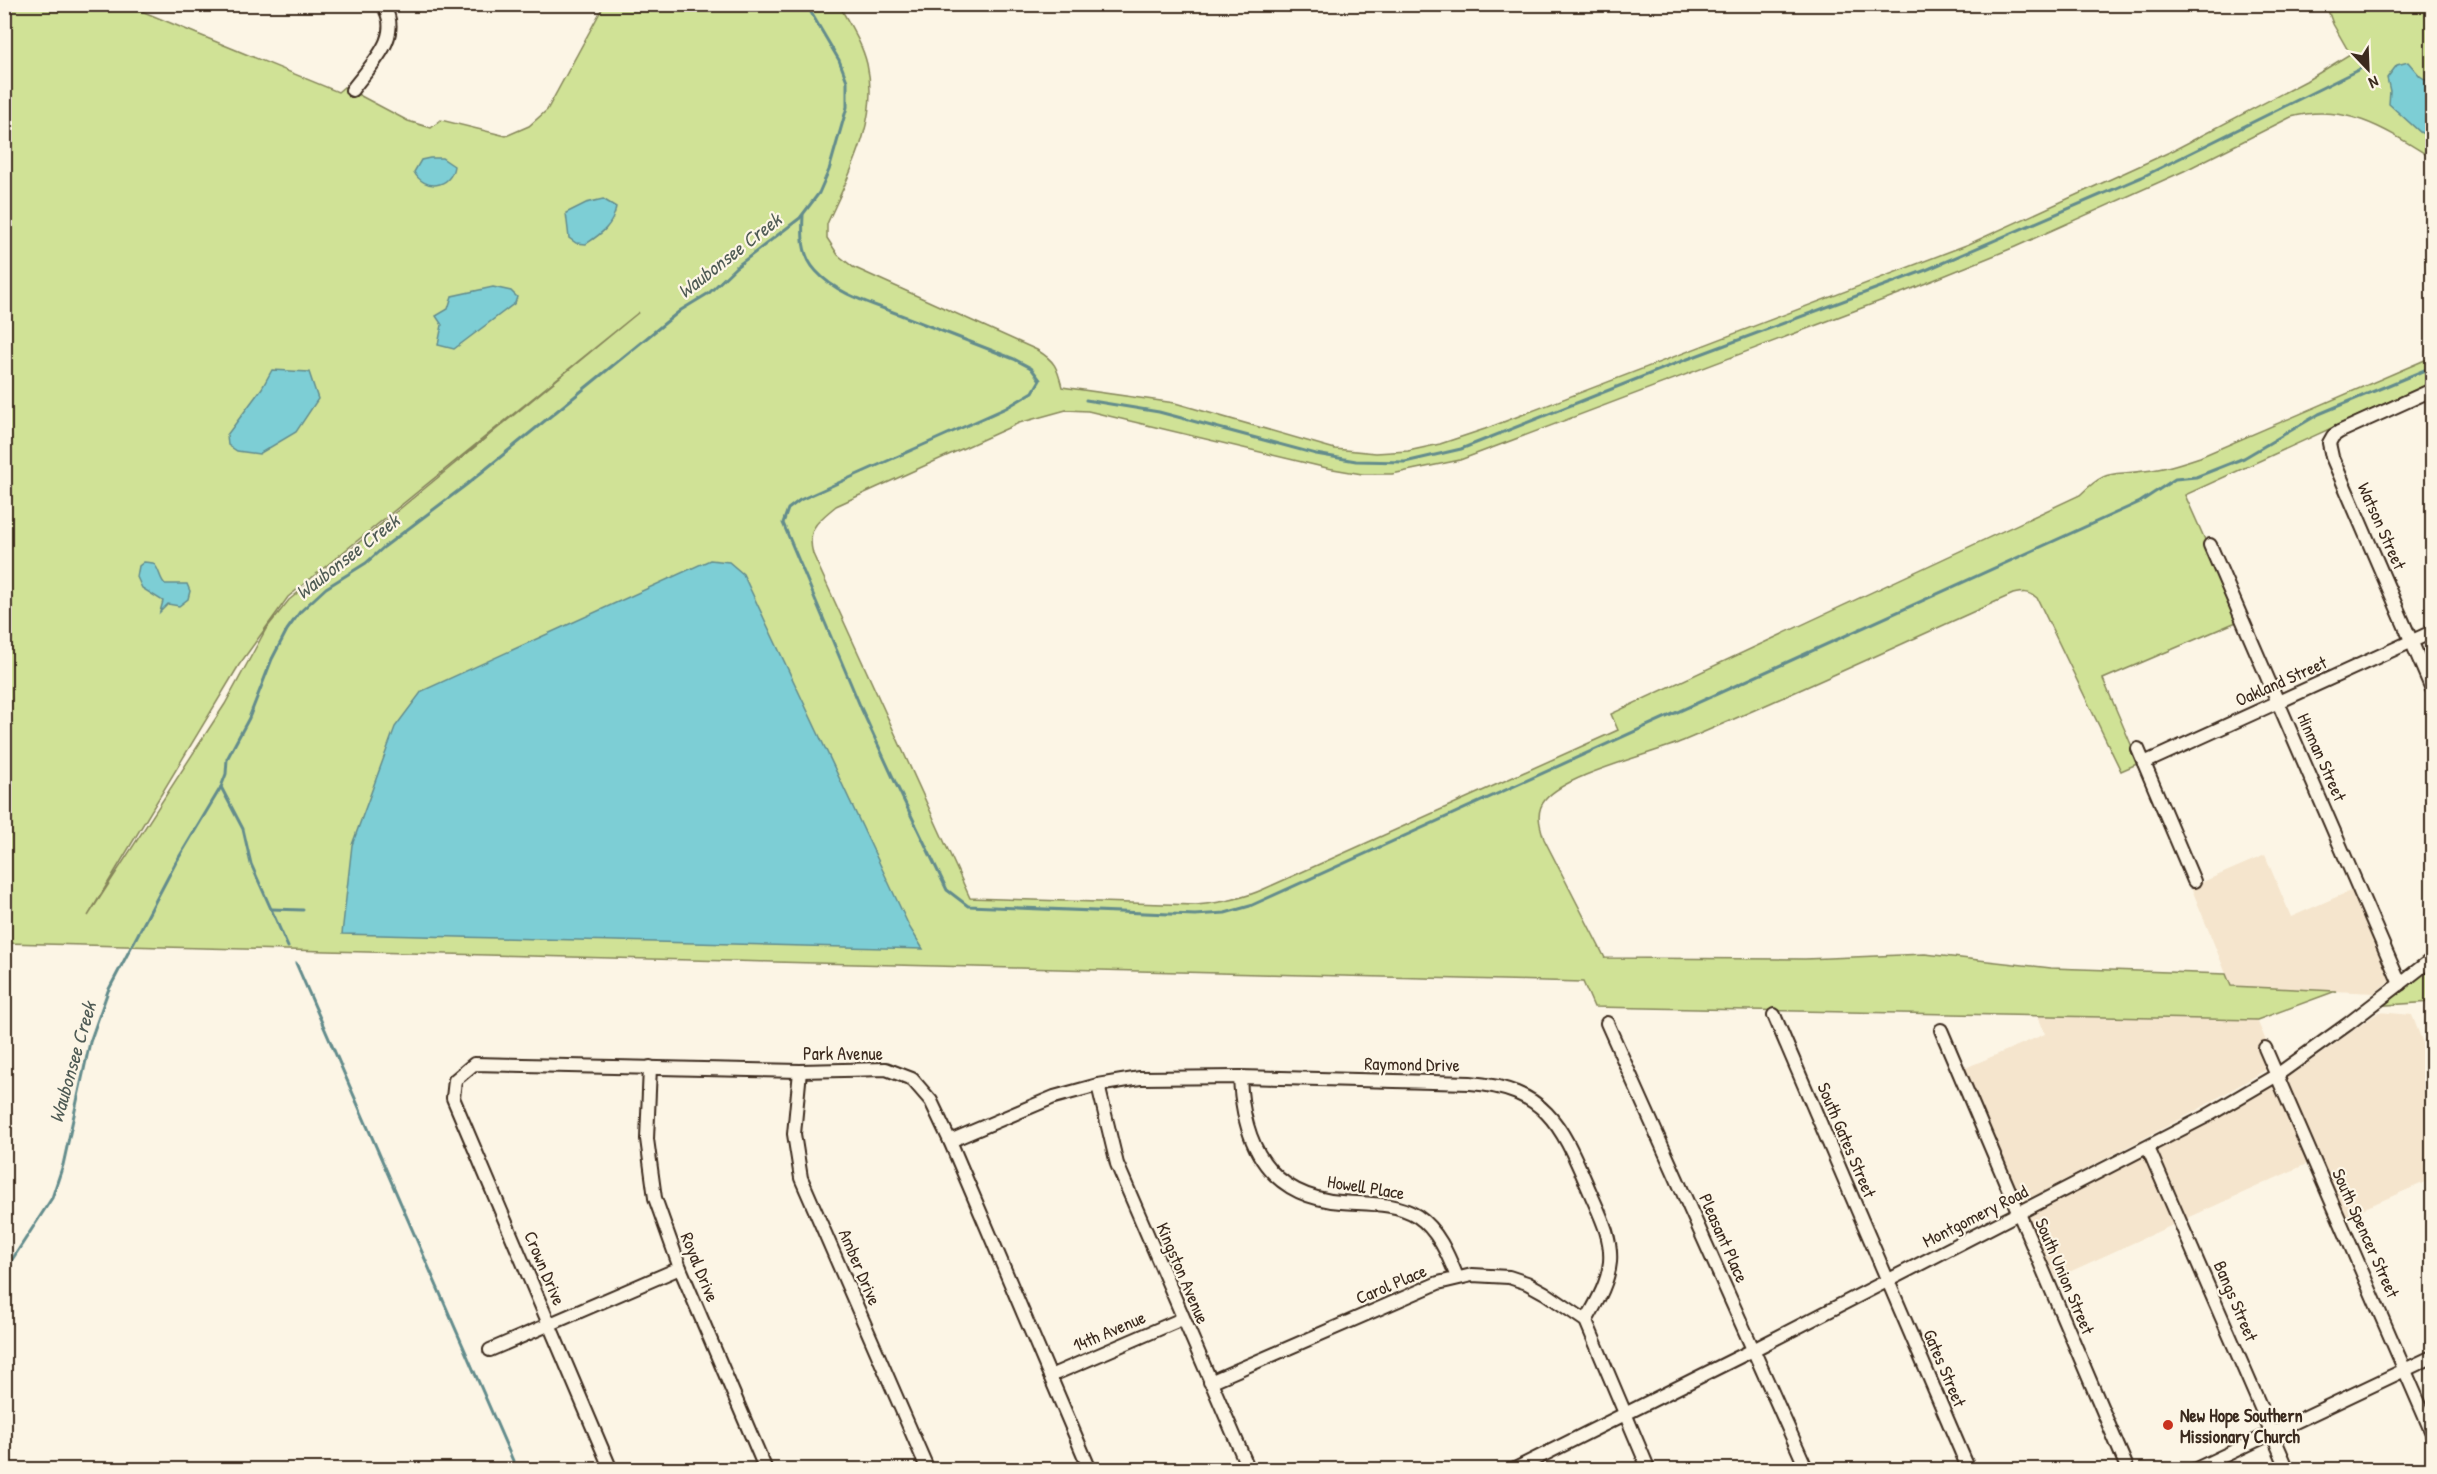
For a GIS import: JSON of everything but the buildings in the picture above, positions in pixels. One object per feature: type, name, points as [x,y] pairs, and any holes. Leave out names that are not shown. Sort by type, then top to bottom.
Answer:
[{"type":"street","points":[[352,90],[388,40],[391,23],[382,4]]},
{"type":"street","name":"Watson Street","points":[[2433,390],[2339,432],[2329,443],[2332,457],[2433,689]]},
{"type":"street","name":"Hinman Street","points":[[2210,545],[2400,984]]},
{"type":"street","name":"Oakland Street","points":[[2144,763],[2433,632]]},
{"type":"street","points":[[2138,749],[2194,880]]},
{"type":"street","name":"Montgomery Road","points":[[1513,1470],[2148,1148],[2277,1075],[2433,959]]},
{"type":"street","name":"South Gates Street","points":[[1774,1015],[1888,1280]]},
{"type":"street","name":"Pleasant Place","points":[[1607,1023],[1755,1349],[1807,1470]]},
{"type":"street","name":"South Union Street","points":[[1941,1030],[2128,1470]]},
{"type":"street","name":"South Spencer Street","points":[[2265,1048],[2433,1433]]},
{"type":"street","name":"Park Avenue","points":[[455,1080],[474,1064],[800,1071],[886,1069],[912,1079],[931,1101],[950,1141],[1090,1470]]},
{"type":"street","name":"Royal Drive","points":[[650,1067],[647,1139],[655,1198],[680,1268],[766,1470]]},
{"type":"street","name":"Amber Drive","points":[[800,1071],[794,1134],[801,1178],[928,1470]]},
{"type":"street","name":"Raymond Drive","points":[[950,1141],[1047,1100],[1098,1085],[1168,1076],[1470,1083],[1513,1090],[1545,1110],[1558,1125],[1569,1143],[1606,1228],[1610,1243],[1608,1277],[1586,1322]]},
{"type":"street","name":"Howell Place","points":[[1240,1077],[1241,1104],[1251,1141],[1271,1171],[1284,1183],[1318,1199],[1375,1204],[1407,1211],[1419,1217],[1438,1238],[1457,1277]]},
{"type":"street","name":"Crown Drive","points":[[455,1080],[453,1098],[611,1470]]},
{"type":"street","name":"Kingston Avenue","points":[[1098,1085],[1117,1164],[1249,1470]]},
{"type":"street","name":"Bangs Street","points":[[2148,1148],[2288,1470]]},
{"type":"street","points":[[490,1350],[680,1268]]},
{"type":"street","name":"Carol Place","points":[[1210,1382],[1438,1283],[1457,1277],[1492,1275],[1527,1283],[1586,1322]]},
{"type":"street","name":"Gates Street","points":[[1888,1280],[1969,1470]]},
{"type":"street","name":"14th Avenue","points":[[1050,1376],[1182,1319]]},
{"type":"street","points":[[1586,1322],[1650,1470]]},
{"type":"street","points":[[2194,1470],[2433,1357]]},
{"type":"shaded area","points":[[2265,855],[2291,917],[2357,888],[2396,976],[2374,993],[2231,986],[2191,887]]},
{"type":"shaded area","points":[[2379,1012],[2412,1015],[2432,1066],[2432,1179],[2337,1220],[2311,1162],[2056,1278],[2027,1217],[2202,1125],[2294,1073]]},
{"type":"shaded area","points":[[2038,1016],[2257,1020],[2276,1064],[2192,1113],[2021,1203],[1963,1069],[2045,1034]]},
{"type":"green space","points":[[5,5],[127,5],[338,92],[344,87],[408,121],[431,128],[441,120],[506,136],[529,126],[547,110],[604,5],[839,5],[862,48],[870,85],[866,126],[860,146],[827,224],[827,238],[838,255],[853,267],[1037,350],[1054,365],[1062,387],[1175,403],[1335,449],[1376,453],[1408,451],[1440,444],[1485,429],[1969,244],[2174,150],[2306,81],[2350,54],[2333,24],[2326,5],[2432,5],[2432,158],[2382,129],[2348,116],[2311,113],[2291,117],[2184,171],[2015,247],[1904,292],[1460,460],[1392,474],[1362,474],[1327,468],[1088,411],[1066,410],[1019,423],[836,506],[815,526],[811,538],[813,554],[970,898],[1205,904],[1231,900],[1256,892],[1618,730],[1611,714],[2080,495],[2103,477],[2159,469],[2200,457],[2432,357],[2432,382],[2185,495],[2241,620],[2103,679],[2139,763],[2121,771],[2037,598],[2029,593],[2020,593],[2013,594],[1683,741],[1571,782],[1545,800],[1539,814],[1544,839],[1605,958],[1805,959],[1925,954],[2051,968],[2226,974],[2231,986],[2336,991],[2257,1020],[1594,1007],[1583,982],[5,943]],"holes":[[[639,312],[289,600],[266,629],[225,704],[88,916],[239,665],[288,597]]]},
{"type":"green space","points":[[2432,959],[2432,1002],[2371,1006]]},
{"type":"water","points":[[2408,62],[2420,76],[2432,84],[2432,138],[2420,132],[2389,104],[2390,91],[2387,78],[2397,65]]},
{"type":"water","points":[[442,158],[454,166],[452,174],[443,183],[430,185],[418,178],[414,172],[421,160]]},
{"type":"water","points":[[603,199],[616,207],[606,229],[586,244],[576,243],[569,238],[566,213],[586,203]]},
{"type":"water","points":[[493,287],[511,291],[517,297],[515,303],[454,349],[438,345],[442,325],[436,316],[448,309],[452,296]]},
{"type":"water","points":[[272,370],[309,372],[318,399],[296,432],[259,454],[237,451],[228,445],[227,435],[262,388]]},
{"type":"water","points":[[710,560],[729,562],[743,574],[910,928],[923,949],[342,934],[352,845],[395,727],[422,691]]},
{"type":"water","points":[[144,562],[155,565],[165,584],[187,584],[190,591],[188,599],[179,606],[168,604],[160,612],[163,601],[142,588],[137,577],[139,566]]},
{"type":"waterway","name":"Waubonsee Creek","points":[[4,1272],[52,1198],[63,1165],[90,1042],[108,991],[175,864],[221,787],[226,774],[227,759],[249,718],[272,659],[287,630],[300,612],[326,588],[366,563],[466,485],[681,310],[709,293],[736,267],[800,218],[819,193],[829,170],[847,107],[847,81],[839,60],[806,4]]},
{"type":"waterway","points":[[1086,400],[1159,412],[1316,454],[1356,461],[1405,462],[1461,449],[1677,363],[1926,270],[2142,177],[2364,67]]},
{"type":"waterway","points":[[803,215],[803,237],[807,258],[816,271],[835,287],[858,299],[1014,359],[1031,368],[1040,380],[1033,392],[1006,408],[800,500],[788,509],[783,523],[861,708],[947,890],[968,906],[1195,915],[1225,913],[1250,906],[2140,502],[2175,479],[2196,477],[2244,458],[2319,414],[2432,367]]},
{"type":"waterway","points":[[221,787],[243,829],[251,864],[288,947]]},
{"type":"waterway","points":[[272,909],[303,910]]},
{"type":"waterway","points":[[296,963],[517,1470]]},
{"type":"place","name":"New Hope Southern Missionary Church","points":[[2168,1425]]}]
